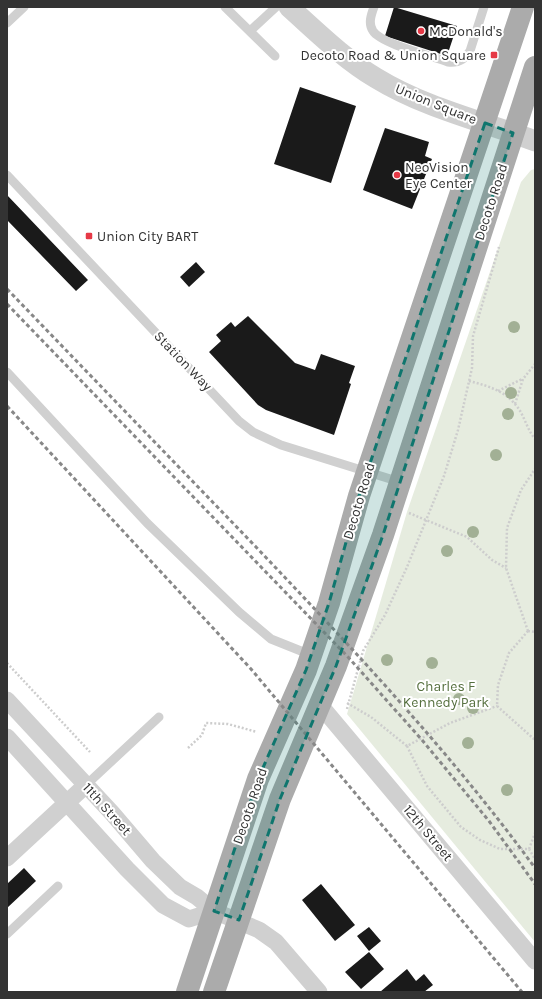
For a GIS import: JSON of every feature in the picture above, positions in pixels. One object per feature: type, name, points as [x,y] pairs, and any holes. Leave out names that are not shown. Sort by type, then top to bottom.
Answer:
[{"type":"main road","name":"Decoto Road","points":[[187,992],[258,779],[311,655],[329,603],[368,472],[524,7]]},
{"type":"main road","name":"Decoto Road","points":[[214,992],[280,799],[320,705],[383,535],[535,68]]},
{"type":"street","name":"Union Square","points":[[289,7],[341,53],[376,78],[426,103],[535,141]]},
{"type":"street","name":"11th Street","points":[[7,700],[112,813],[153,861],[180,887],[197,897],[214,911],[239,920],[259,930],[276,942],[319,992]]},
{"type":"street","name":"12th Street","points":[[320,705],[535,961]]},
{"type":"street","name":"11th Street","points":[[7,737],[127,869],[162,905],[180,916],[189,919],[214,911]]},
{"type":"street","points":[[8,855],[68,803],[86,785]]},
{"type":"lane","points":[[7,23],[24,7]]},
{"type":"lane","points":[[250,31],[276,7]]},
{"type":"lane","points":[[374,7],[370,24],[372,31],[383,41],[448,62],[455,62],[467,56],[484,7]]},
{"type":"lane","points":[[228,8],[275,56]]},
{"type":"lane","name":"Station Way","points":[[7,175],[228,409],[249,428],[265,439],[400,482]]},
{"type":"lane","points":[[7,372],[147,523],[239,612],[271,639],[311,655]]},
{"type":"lane","points":[[86,785],[159,717]]},
{"type":"lane","points":[[7,934],[58,886]]},
{"type":"path","points":[[347,709],[347,703],[364,651],[385,615],[427,520],[444,476],[472,368],[473,336],[499,247]]},
{"type":"path","points":[[515,405],[523,379],[535,364]]},
{"type":"path","points":[[498,391],[523,379]]},
{"type":"path","points":[[469,381],[486,385],[498,391],[515,405],[528,431],[535,439]]},
{"type":"path","points":[[528,631],[506,568],[506,528],[521,490],[535,469]]},
{"type":"path","points":[[407,512],[467,537],[492,560],[506,568]]},
{"type":"path","points":[[528,631],[535,632]]},
{"type":"path","points":[[497,706],[498,685],[510,653],[528,631]]},
{"type":"path","points":[[7,662],[90,752]]},
{"type":"path","points":[[347,703],[371,717],[407,746],[430,791],[461,827],[480,840],[500,849],[528,849]]},
{"type":"path","points":[[407,746],[450,723],[497,706]]},
{"type":"path","points":[[497,706],[535,740]]},
{"type":"path","points":[[188,748],[202,735],[206,723],[228,724],[256,732]]},
{"type":"path","points":[[528,849],[535,833]]},
{"type":"path","points":[[528,849],[535,859]]},
{"type":"highlighted area","points":[[485,123],[513,133],[383,535],[336,666],[280,799],[239,920],[214,911],[258,779],[306,670],[329,603],[359,496]]},
{"type":"green space","name":"Charles F Kennedy Park","points":[[535,169],[535,942],[347,714],[407,512],[521,182],[531,170]]},
{"type":"building","name":"McDonald's","points":[[394,7],[457,26],[447,56],[385,36]]},
{"type":"building","points":[[300,87],[356,106],[331,183],[274,164]]},
{"type":"building","name":"NeoVision Eye Center","points":[[385,128],[429,142],[425,156],[432,159],[412,209],[363,190]]},
{"type":"building","points":[[7,195],[88,280],[76,291],[7,220]]},
{"type":"building","points":[[196,262],[205,272],[189,287],[180,277]]},
{"type":"building","points":[[248,316],[295,363],[315,370],[321,354],[355,366],[349,383],[351,384],[334,435],[266,410],[258,405],[209,352],[221,341],[216,335],[231,322],[235,327]]},
{"type":"building","points":[[24,868],[36,881],[7,908],[7,884]]},
{"type":"building","points":[[321,884],[355,925],[335,941],[302,900]]},
{"type":"building","points":[[369,927],[381,941],[369,951],[357,936]]},
{"type":"building","points":[[369,952],[384,969],[361,989],[345,972]]},
{"type":"building","points":[[407,969],[416,981],[424,974],[433,985],[424,992],[380,992]]},
{"type":"railway","points":[[7,289],[329,624],[436,743],[503,825],[535,868]]},
{"type":"railway","points":[[7,304],[348,657],[422,740],[489,821],[535,884]]},
{"type":"railway","points":[[7,406],[251,669],[522,992]]},
{"type":"place","name":"McDonald's","points":[[421,31]]},
{"type":"place","name":"Decoto Road & Union Square","points":[[494,55]]},
{"type":"place","name":"NeoVision Eye Center","points":[[397,175]]},
{"type":"place","name":"Union City BART","points":[[89,236]]}]
